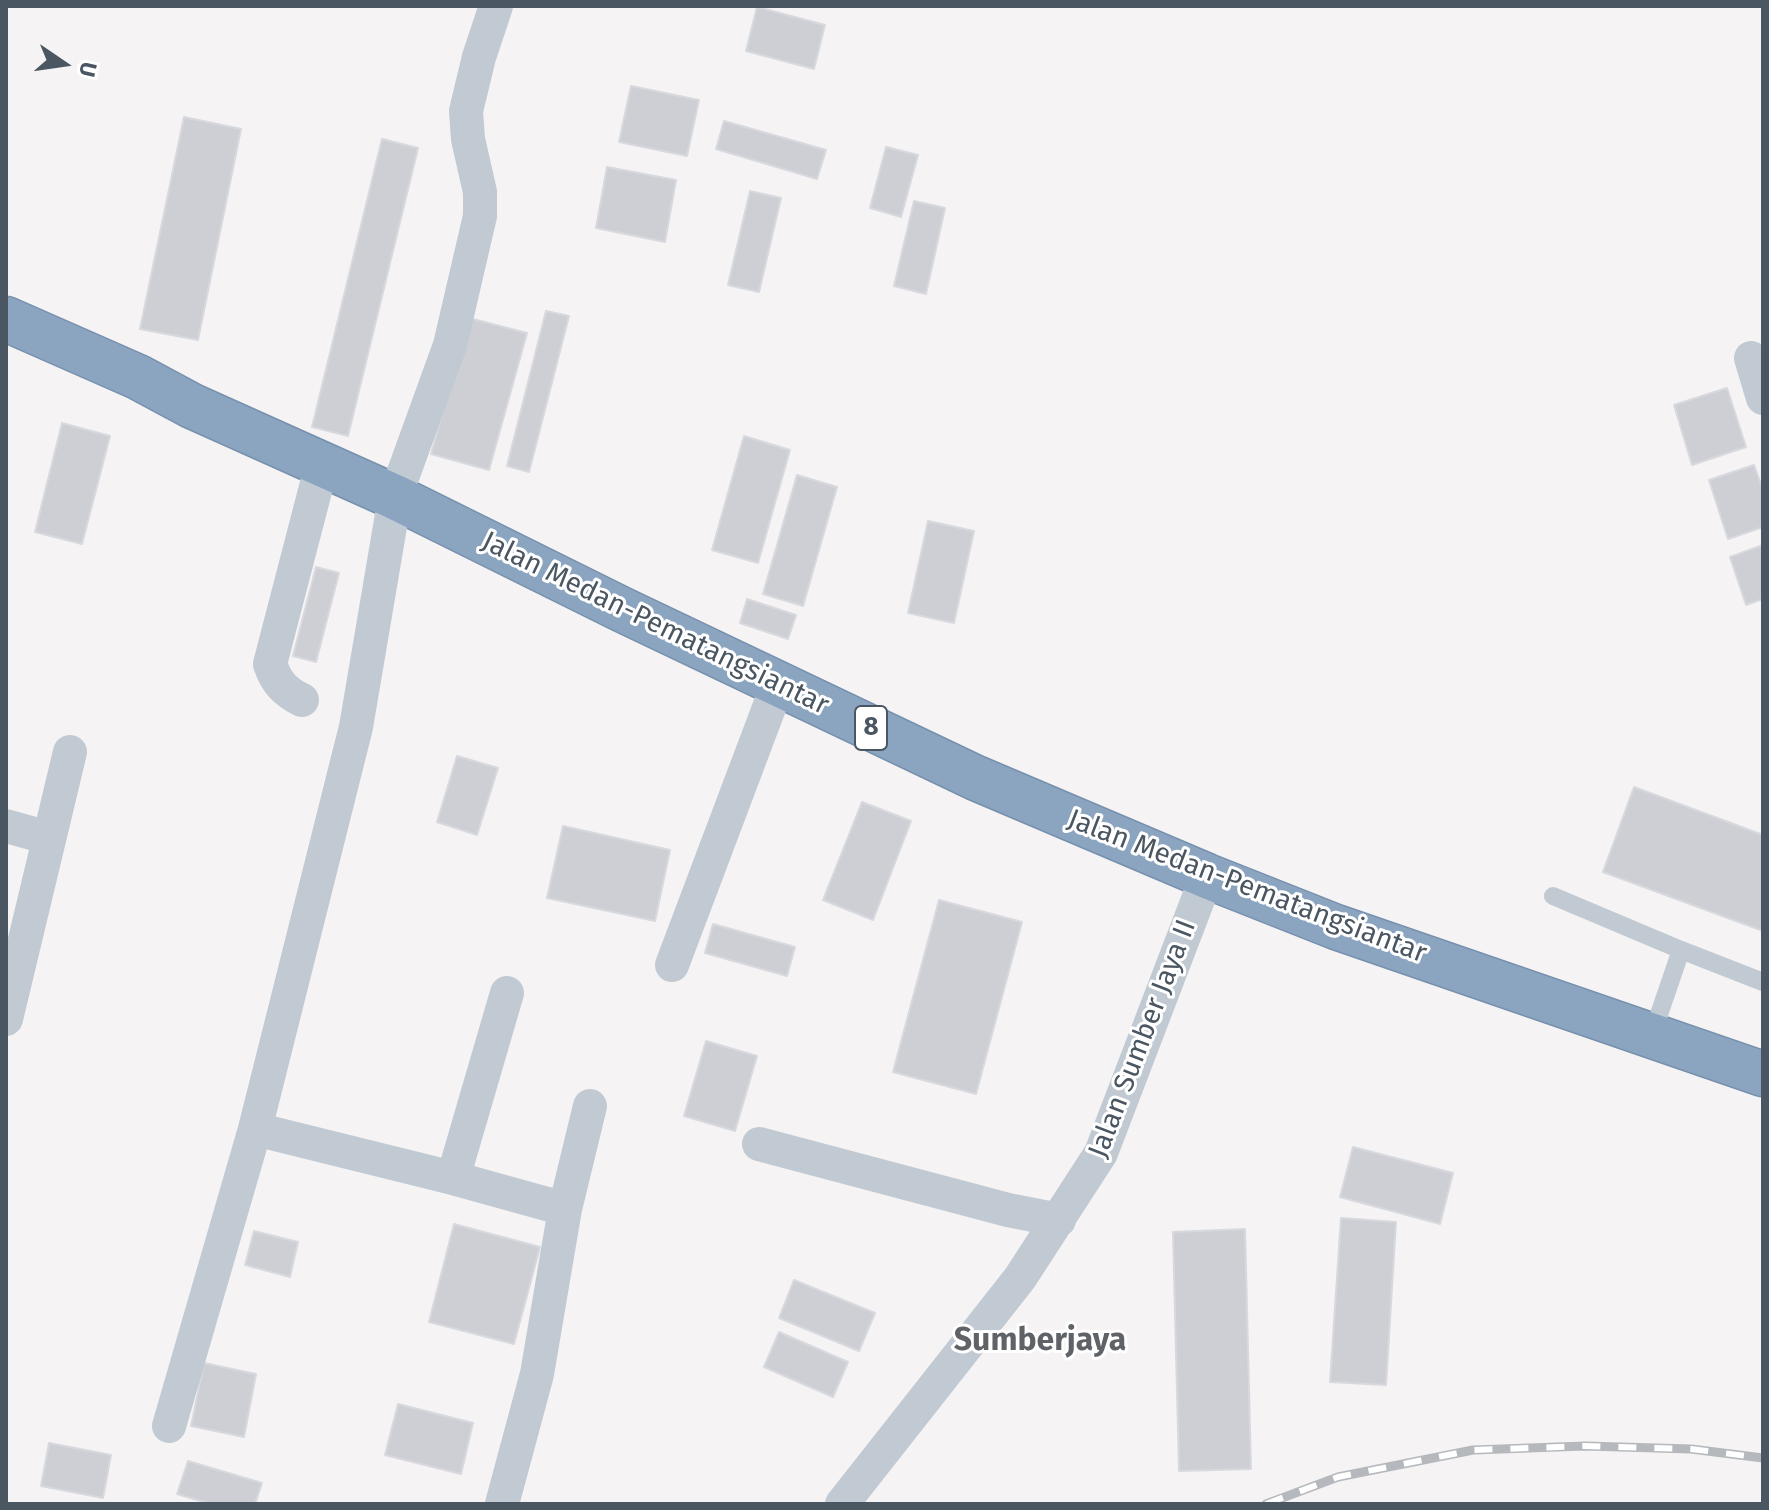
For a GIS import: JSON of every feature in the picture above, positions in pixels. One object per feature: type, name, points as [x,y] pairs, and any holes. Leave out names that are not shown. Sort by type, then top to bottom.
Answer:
[{"type":"highway","name":"Jalan Medan-Pematangsiantar","points":[[6,319],[395,497],[976,778],[1336,927],[1763,1074]]},
{"type":"street","points":[[169,1426],[255,1129],[356,727],[395,497],[450,345],[480,216],[480,192],[468,139],[466,111],[496,6]]},
{"type":"street","points":[[1751,358],[1763,398]]},
{"type":"street","points":[[302,700],[285,690],[275,678],[270,664],[322,464]]},
{"type":"street","points":[[672,965],[778,684]]},
{"type":"street","points":[[6,1019],[70,752]]},
{"type":"street","points":[[6,826],[49,838]]},
{"type":"street","name":"Jalan Sumber Jaya II","points":[[842,1504],[1020,1278],[1101,1153],[1207,876]]},
{"type":"street","points":[[453,1178],[507,993]]},
{"type":"street","points":[[502,1504],[537,1374],[565,1209],[590,1106]]},
{"type":"street","points":[[255,1129],[565,1209]]},
{"type":"street","points":[[759,1144],[1008,1210],[1059,1220]]},
{"type":"lane","points":[[1553,896],[1763,982]]},
{"type":"lane","points":[[1652,1035],[1681,950]]},
{"type":"building","points":[[757,7],[825,25],[814,69],[746,51]]},
{"type":"building","points":[[631,86],[699,100],[687,156],[619,142]]},
{"type":"building","points":[[184,117],[241,129],[198,340],[140,329]]},
{"type":"building","points":[[724,121],[826,150],[817,179],[716,149]]},
{"type":"building","points":[[382,139],[418,148],[348,436],[312,427]]},
{"type":"building","points":[[886,147],[918,155],[901,217],[870,208]]},
{"type":"building","points":[[607,167],[676,180],[665,242],[596,228]]},
{"type":"building","points":[[750,191],[781,198],[759,292],[728,285]]},
{"type":"building","points":[[914,201],[945,208],[926,294],[894,286]]},
{"type":"building","points":[[546,311],[569,316],[529,472],[507,466]]},
{"type":"building","points":[[469,318],[527,333],[489,470],[431,454]]},
{"type":"building","points":[[1727,388],[1746,447],[1692,465],[1674,405]]},
{"type":"building","points":[[62,423],[110,436],[82,544],[35,532]]},
{"type":"building","points":[[744,436],[790,450],[758,563],[712,550]]},
{"type":"building","points":[[1754,465],[1763,490],[1763,527],[1728,539],[1709,480]]},
{"type":"building","points":[[797,475],[837,487],[803,606],[763,594]]},
{"type":"building","points":[[928,521],[974,531],[954,623],[908,613]]},
{"type":"building","points":[[1763,545],[1763,599],[1746,605],[1730,557]]},
{"type":"building","points":[[316,567],[339,573],[316,662],[293,656]]},
{"type":"building","points":[[747,599],[796,615],[788,639],[740,623]]},
{"type":"building","points":[[457,756],[498,768],[477,835],[437,822]]},
{"type":"building","points":[[1634,787],[1763,835],[1763,931],[1603,872]]},
{"type":"building","points":[[862,802],[911,821],[873,920],[823,900]]},
{"type":"building","points":[[563,826],[670,850],[655,921],[547,898]]},
{"type":"building","points":[[939,900],[1022,922],[976,1094],[893,1072]]},
{"type":"building","points":[[713,924],[795,947],[787,976],[705,953]]},
{"type":"building","points":[[706,1041],[757,1056],[735,1131],[684,1116]]},
{"type":"building","points":[[1353,1147],[1453,1173],[1440,1224],[1340,1197]]},
{"type":"building","points":[[1341,1218],[1396,1222],[1386,1385],[1330,1382]]},
{"type":"building","points":[[454,1224],[540,1247],[514,1344],[429,1322]]},
{"type":"building","points":[[1245,1229],[1251,1469],[1179,1471],[1173,1232]]},
{"type":"building","points":[[254,1231],[298,1242],[290,1277],[245,1265]]},
{"type":"building","points":[[794,1280],[875,1313],[859,1351],[779,1318]]},
{"type":"building","points":[[779,1332],[848,1362],[833,1397],[764,1367]]},
{"type":"building","points":[[204,1363],[256,1374],[244,1437],[191,1426]]},
{"type":"building","points":[[398,1404],[473,1423],[461,1474],[385,1455]]},
{"type":"building","points":[[49,1443],[111,1455],[103,1498],[41,1486]]},
{"type":"building","points":[[188,1461],[262,1483],[255,1504],[211,1504],[177,1494]]},
{"type":"railway","points":[[1266,1504],[1338,1477],[1473,1450],[1585,1446],[1691,1449],[1763,1458]]},
{"type":"district","name":"Sumberjaya","points":[[1040,1341]]}]
